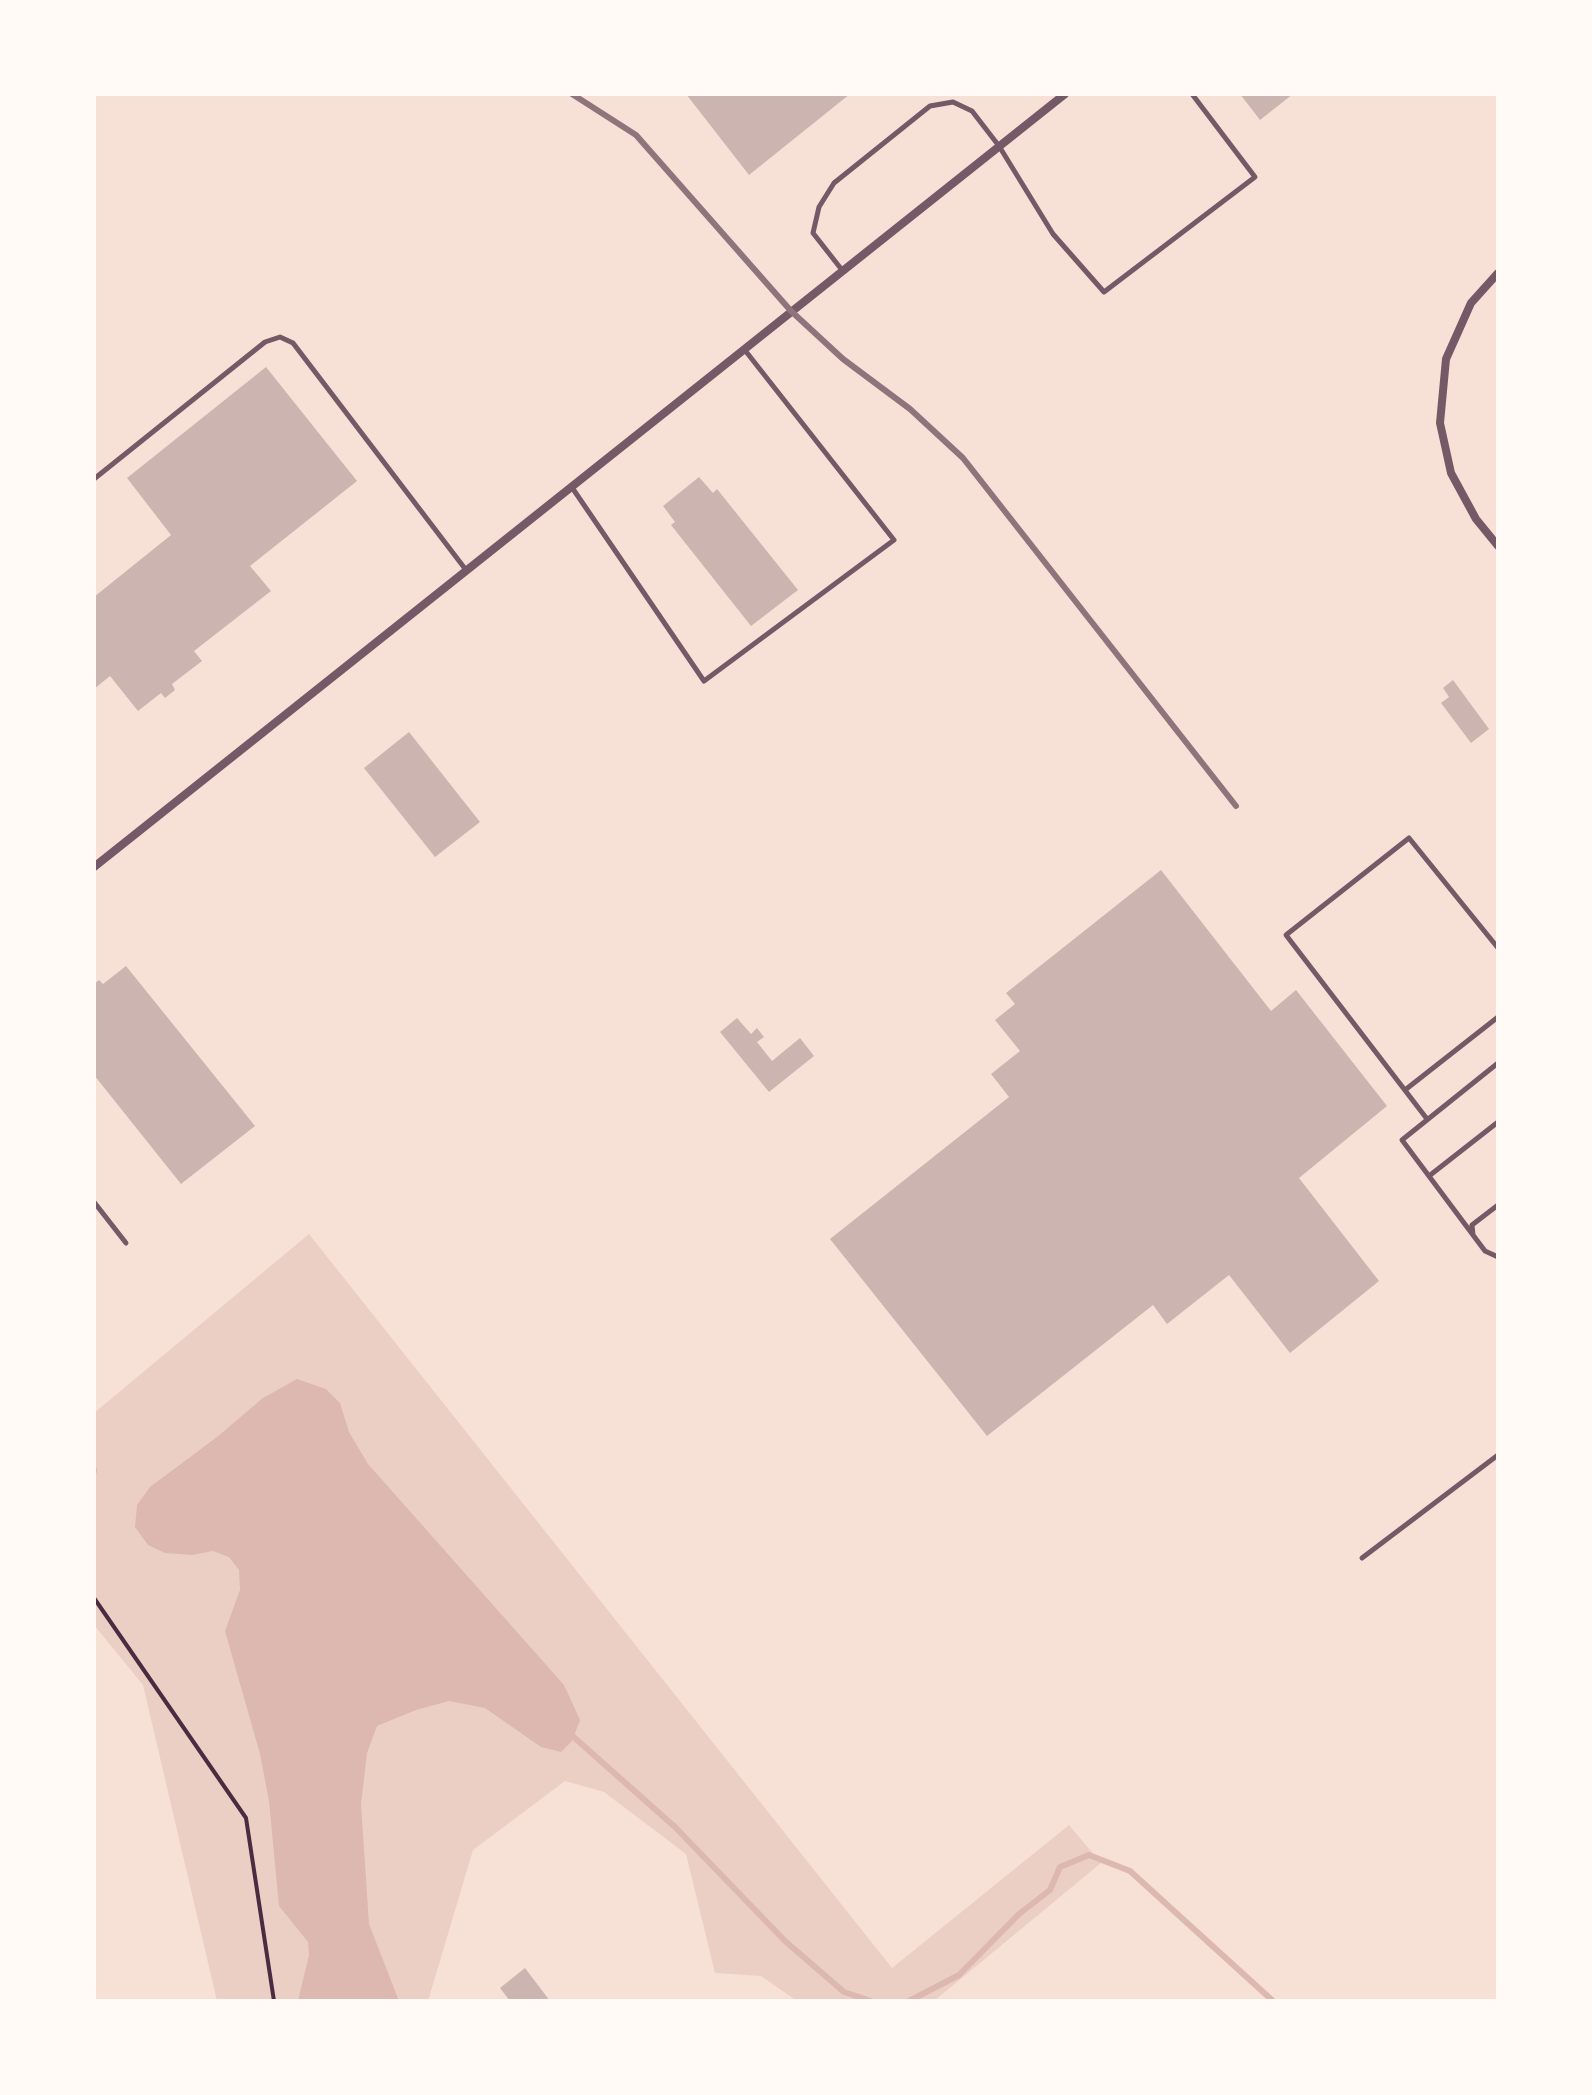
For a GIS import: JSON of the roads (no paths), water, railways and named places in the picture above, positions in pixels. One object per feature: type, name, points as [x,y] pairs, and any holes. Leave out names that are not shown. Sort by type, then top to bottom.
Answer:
[{"type":"street","points":[[94,867],[1060,95]]},
{"type":"street","points":[[1498,273],[1471,303],[1446,359],[1440,423],[1451,473],[1476,519],[1498,546]]},
{"type":"lane","points":[[842,270],[813,233],[819,207],[834,183],[930,106],[953,102],[972,111],[999,146],[1053,234],[1104,292],[1255,177],[1192,94]]},
{"type":"lane","points":[[94,479],[265,342],[280,337],[293,343],[466,570]]},
{"type":"lane","points":[[571,486],[704,681],[894,540],[743,349]]},
{"type":"lane","points":[[1427,1119],[1286,935],[1409,838],[1498,948]]},
{"type":"lane","points":[[1405,1090],[1498,1017]]},
{"type":"lane","points":[[1498,1063],[1402,1140],[1485,1251],[1498,1257]]},
{"type":"lane","points":[[1429,1176],[1498,1122]]},
{"type":"lane","points":[[94,1202],[126,1243]]},
{"type":"lane","points":[[1473,1235],[1472,1225],[1498,1205]]},
{"type":"lane","points":[[1362,1558],[1498,1455]]},
{"type":"waterway","points":[[568,1732],[675,1827],[785,1941],[844,1992],[871,2001]]},
{"type":"waterway","points":[[909,2001],[959,1975],[1019,1914],[1050,1890],[1060,1867],[1089,1855],[1130,1871],[1273,2001]]},
{"type":"railway","points":[[572,94],[636,135],[791,311],[843,359],[910,409],[963,458],[1236,806]]}]
